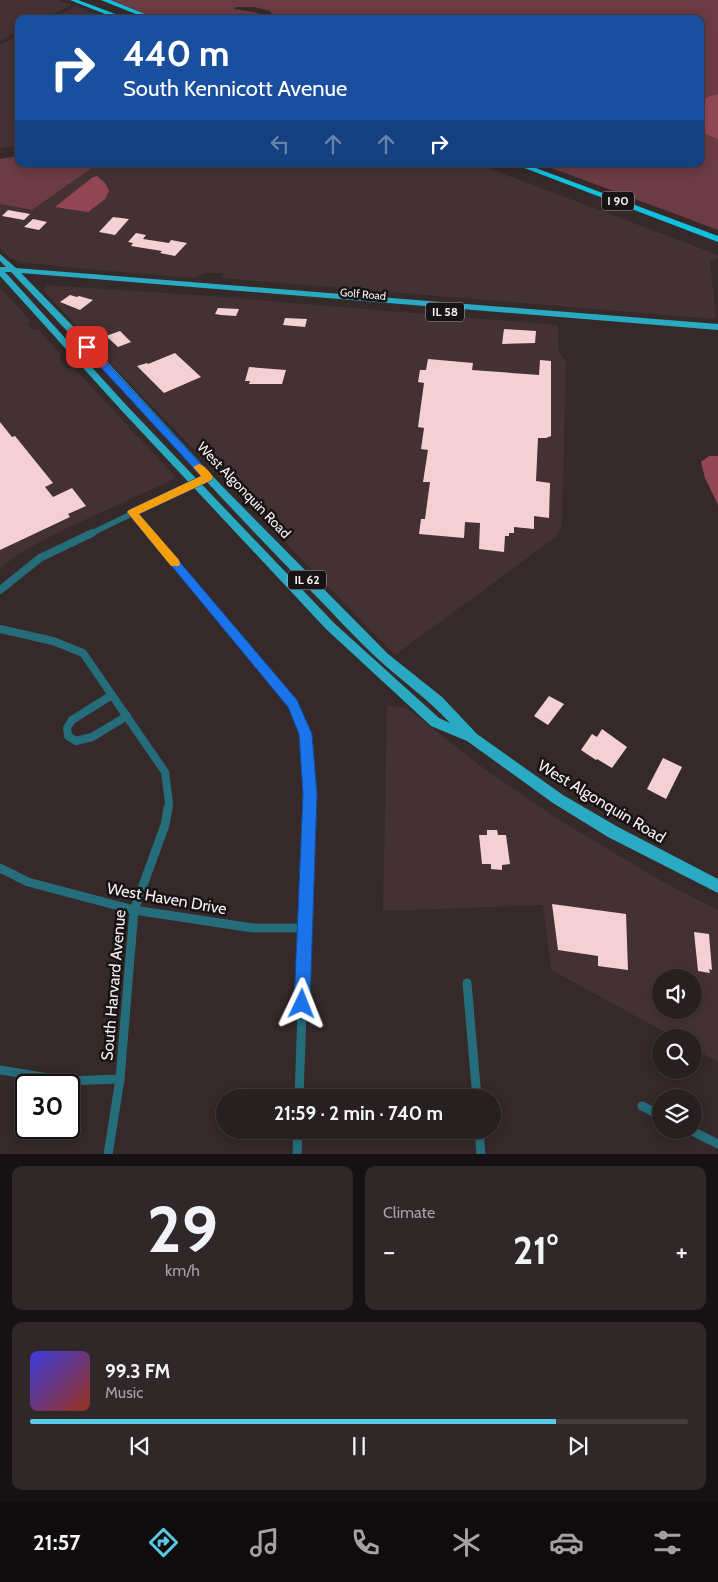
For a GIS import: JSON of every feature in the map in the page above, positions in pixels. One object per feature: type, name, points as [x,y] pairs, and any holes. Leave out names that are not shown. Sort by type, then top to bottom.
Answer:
[{"type":"highway","points":[[73,0],[112,15]]},
{"type":"highway","points":[[82,0],[121,15]]},
{"type":"highway","points":[[104,0],[143,15]]},
{"type":"highway","name":"I 90","points":[[526,167],[718,239]]},
{"type":"highway","name":"I 90","points":[[549,167],[718,230]]},
{"type":"main road","name":"West Algonquin Road","points":[[0,256],[99,358],[208,477],[384,657],[438,701],[472,738]]},
{"type":"main road","name":"IL 58","points":[[1,274],[13,270]]},
{"type":"main road","name":"Golf Road","points":[[13,270],[718,327]]},
{"type":"main road","name":"West Algonquin Road","points":[[1,274],[106,389],[330,626],[435,722],[472,738],[565,803],[613,832],[718,886]]},
{"type":"main road","name":"Golf Road","points":[[1,274],[20,278],[718,335]]},
{"type":"street","points":[[0,590],[40,558],[208,477]]},
{"type":"street","points":[[132,512],[293,704],[305,734],[310,794],[299,1089]]},
{"type":"street","name":"South Harvard Avenue","points":[[0,630],[32,634],[64,643],[83,653],[165,772],[170,803],[134,910],[120,1079],[108,1154]]},
{"type":"street","points":[[112,695],[72,720],[67,728],[68,736],[76,741],[92,737],[127,716]]},
{"type":"street","name":"West Haven Drive","points":[[0,868],[28,882],[134,910],[253,928],[304,928]]},
{"type":"street","points":[[467,983],[476,1089]]},
{"type":"street","points":[[0,1070],[67,1081],[120,1079]]},
{"type":"street","points":[[642,1106],[652,1111]]},
{"type":"street","points":[[702,1136],[718,1144]]},
{"type":"street","points":[[297,1154],[298,1139]]},
{"type":"street","points":[[480,1139],[481,1154]]},
{"type":"shaded area","points":[[0,0],[59,0],[72,5],[52,15],[15,15],[15,33],[0,41]]},
{"type":"shaded area","points":[[105,0],[718,0],[718,230],[549,167],[704,167],[704,15],[273,15],[270,11],[254,7],[236,7],[234,9],[255,12],[261,15],[145,15]]},
{"type":"shaded area","points":[[76,6],[99,15],[59,15]]},
{"type":"shaded area","points":[[15,37],[15,146],[0,148],[0,45]]},
{"type":"shaded area","points":[[718,94],[718,139],[704,134],[704,100]]},
{"type":"shaded area","points":[[15,157],[15,167],[92,168],[32,210],[0,204],[0,159]]},
{"type":"shaded area","points":[[94,167],[486,167],[718,255],[718,258],[710,262],[716,317],[714,319],[222,278],[223,273],[206,273],[193,278],[19,262],[8,256],[0,247],[0,204],[32,210]]},
{"type":"shaded area","points":[[97,176],[105,183],[109,191],[105,199],[88,212],[55,207],[93,177]]},
{"type":"shaded area","points":[[47,285],[210,296],[558,325],[558,350],[566,361],[562,527],[556,537],[395,655],[108,361],[43,290]]},
{"type":"shaded area","points":[[0,288],[30,320],[28,324],[32,329],[39,330],[61,355],[60,360],[66,368],[75,369],[176,478],[67,528],[23,551],[0,568]]},
{"type":"shaded area","points":[[709,456],[718,456],[718,505],[705,478],[701,462]]},
{"type":"shaded area","points":[[387,705],[407,708],[479,765],[556,818],[663,882],[718,910],[718,1062],[702,1053],[702,1029],[659,1029],[551,970],[543,905],[383,911]]},
{"type":"building","points":[[8,210],[30,214],[24,220],[2,216]]},
{"type":"building","points":[[113,217],[129,219],[115,235],[99,232]]},
{"type":"building","points":[[33,219],[47,222],[39,230],[24,227]]},
{"type":"building","points":[[136,233],[146,235],[143,239],[169,243],[171,240],[187,243],[175,256],[160,253],[162,251],[131,246],[133,243],[128,242]]},
{"type":"building","points":[[70,295],[93,300],[80,310],[60,302]]},
{"type":"building","points":[[218,308],[239,309],[236,316],[215,314]]},
{"type":"building","points":[[285,318],[307,319],[305,327],[283,325]]},
{"type":"building","points":[[504,329],[536,331],[535,343],[502,344]]},
{"type":"building","points":[[120,331],[131,342],[118,347],[106,336]]},
{"type":"building","points":[[175,353],[201,377],[164,393],[137,366],[148,364]]},
{"type":"building","points":[[428,359],[473,363],[472,370],[539,375],[540,360],[551,361],[551,436],[538,438],[536,481],[550,483],[549,518],[534,516],[534,529],[514,527],[514,533],[509,533],[509,536],[505,536],[504,552],[479,549],[480,523],[465,522],[464,538],[419,534],[421,519],[425,519],[430,482],[423,482],[428,450],[421,449],[424,428],[418,427],[424,383],[418,382],[420,370],[426,370]]},
{"type":"building","points":[[249,367],[286,370],[282,384],[249,384],[250,381],[245,381]]},
{"type":"building","points":[[0,422],[12,437],[15,436],[53,483],[45,487],[53,497],[72,488],[86,506],[68,514],[70,517],[0,550]]},
{"type":"building","points":[[549,696],[564,704],[548,725],[534,716]]},
{"type":"building","points":[[602,729],[627,747],[612,768],[581,750],[592,734],[597,737]]},
{"type":"building","points":[[663,758],[682,767],[666,799],[647,789]]},
{"type":"building","points":[[487,830],[497,830],[498,835],[506,835],[510,864],[502,865],[502,870],[491,869],[491,864],[482,864],[479,835],[487,835]]},
{"type":"building","points":[[552,904],[626,914],[628,970],[598,966],[598,956],[558,950]]},
{"type":"building","points":[[694,932],[709,934],[712,970],[709,969],[710,973],[698,969]]},
{"type":"slow traffic","points":[[175,563],[132,512],[208,477],[199,467]]},
{"type":"route","points":[[87,347],[208,477],[132,512],[293,704],[305,734],[310,794],[302,1004]]}]
